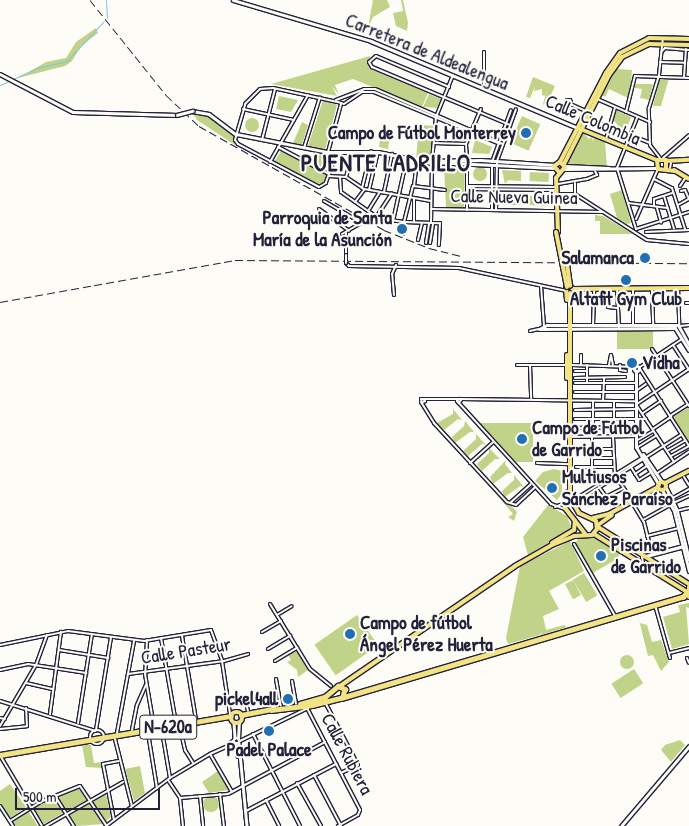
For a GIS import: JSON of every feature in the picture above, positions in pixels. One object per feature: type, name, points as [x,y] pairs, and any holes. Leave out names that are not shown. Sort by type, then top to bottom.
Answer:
[{"type":"highway","points":[[656,605],[688,589]]},
{"type":"highway","points":[[271,710],[312,705],[614,614],[682,598],[688,589]]},
{"type":"highway","points":[[241,715],[237,723],[231,715],[236,712],[241,715],[314,701],[338,689],[359,691]]},
{"type":"highway","points":[[338,689],[343,696]]},
{"type":"highway","points":[[337,697],[338,689]]},
{"type":"highway","name":"N-620a","points":[[0,756],[91,737],[104,738],[231,715]]},
{"type":"main road","points":[[579,128],[620,53],[637,42],[664,37],[689,39]]},
{"type":"main road","points":[[556,169],[563,165],[586,111],[622,57],[644,45],[689,44]]},
{"type":"main road","name":"Calle Colombia","points":[[579,128],[661,164]]},
{"type":"main road","points":[[236,134],[328,152],[371,151],[433,162],[495,162],[556,169],[563,165],[615,169]]},
{"type":"main road","points":[[563,165],[595,171],[689,160]]},
{"type":"main road","points":[[661,164],[687,178]]},
{"type":"main road","points":[[556,169],[554,211],[568,290],[569,463],[573,503],[569,511]]},
{"type":"main road","points":[[568,290],[689,288]]},
{"type":"main road","points":[[539,329],[544,327],[592,325],[618,326]]},
{"type":"main road","points":[[568,326],[678,327],[689,350]]},
{"type":"main road","points":[[683,339],[689,346]]},
{"type":"main road","points":[[637,367],[636,444],[675,511],[689,571]]},
{"type":"main road","points":[[644,458],[647,466],[656,474],[672,504]]},
{"type":"main road","points":[[548,546],[574,530],[576,524],[565,502],[569,463]]},
{"type":"main road","points":[[565,502],[573,503],[588,517],[593,518],[632,502],[689,473]]},
{"type":"main road","points":[[662,487],[689,473]]},
{"type":"main road","points":[[594,534],[598,526],[632,502]]},
{"type":"main road","points":[[569,511],[585,534]]},
{"type":"main road","points":[[675,511],[678,528],[689,560]]},
{"type":"main road","points":[[338,689],[580,525],[588,517]]},
{"type":"main road","points":[[593,518],[598,526],[642,559],[688,589]]},
{"type":"main road","points":[[543,550],[585,534],[594,534],[642,559]]},
{"type":"main road","points":[[621,826],[689,746]]},
{"type":"street","name":"Carretera de Aldealengua","points":[[233,0],[372,41],[454,76],[481,85],[524,105]]},
{"type":"street","points":[[661,164],[650,143],[650,103],[658,75],[661,44],[664,37]]},
{"type":"street","points":[[661,44],[665,48],[688,49],[684,77]]},
{"type":"street","points":[[660,54],[665,48]]},
{"type":"street","points":[[481,85],[484,52]]},
{"type":"street","points":[[449,87],[375,56],[370,60],[370,66],[510,125]]},
{"type":"street","points":[[660,62],[685,63]]},
{"type":"street","points":[[0,74],[36,94],[77,113],[177,115],[192,111],[209,114],[236,134]]},
{"type":"street","points":[[626,112],[634,77],[658,75],[689,78]]},
{"type":"street","points":[[430,243],[434,143],[437,116],[454,76]]},
{"type":"street","points":[[328,152],[340,103],[372,88],[503,144]]},
{"type":"street","points":[[337,152],[329,175],[322,186],[270,162],[238,144],[236,134],[243,109],[252,94],[263,89],[345,99]]},
{"type":"street","points":[[262,140],[275,89]]},
{"type":"street","points":[[270,162],[308,95]]},
{"type":"street","points":[[304,148],[320,97]]},
{"type":"street","points":[[337,99],[340,103]]},
{"type":"street","points":[[594,99],[650,122]]},
{"type":"street","points":[[570,104],[586,111]]},
{"type":"street","name":"Calle Colombia","points":[[524,105],[579,128]]},
{"type":"street","points":[[606,140],[608,126],[615,108]]},
{"type":"street","points":[[243,109],[294,120]]},
{"type":"street","points":[[496,210],[495,162],[516,109]]},
{"type":"street","points":[[492,210],[495,162],[499,142],[511,110]]},
{"type":"street","points":[[467,210],[466,144],[480,111]]},
{"type":"street","points":[[586,118],[650,143]]},
{"type":"street","points":[[635,231],[628,203],[615,169],[637,118]]},
{"type":"street","points":[[636,219],[640,204],[661,164],[689,136]]},
{"type":"street","points":[[434,143],[466,144]]},
{"type":"street","points":[[278,147],[329,175],[346,177],[362,188],[431,201]]},
{"type":"street","points":[[355,202],[362,188],[371,151]]},
{"type":"street","points":[[346,177],[353,152]]},
{"type":"street","points":[[369,190],[378,152]]},
{"type":"street","points":[[368,211],[382,192],[392,154]]},
{"type":"street","points":[[393,221],[407,158]]},
{"type":"street","points":[[403,234],[404,222],[414,186],[417,160]]},
{"type":"street","points":[[555,189],[596,176],[595,171]]},
{"type":"street","points":[[340,176],[340,190],[376,217],[404,222],[440,222],[438,245]]},
{"type":"street","points":[[654,178],[672,188],[685,229]]},
{"type":"street","points":[[680,186],[687,178]]},
{"type":"street","points":[[575,183],[575,194]]},
{"type":"street","points":[[414,186],[432,190],[445,190]]},
{"type":"street","points":[[467,188],[555,189],[575,194],[652,242],[689,244]]},
{"type":"street","points":[[677,205],[689,199],[685,190],[680,191]]},
{"type":"street","points":[[376,217],[392,193]]},
{"type":"street","points":[[661,222],[654,199],[674,193]]},
{"type":"street","points":[[664,196],[674,229]]},
{"type":"street","points":[[414,199],[414,222]]},
{"type":"street","points":[[324,202],[362,222]]},
{"type":"street","points":[[628,203],[668,208]]},
{"type":"street","points":[[320,209],[347,231]]},
{"type":"street","name":"Calle Nueva Guinea","points":[[431,209],[603,212]]},
{"type":"street","points":[[342,234],[362,222],[365,216],[372,213]]},
{"type":"street","points":[[635,231],[688,213],[689,217]]},
{"type":"street","points":[[426,243],[431,222]]},
{"type":"street","points":[[418,240],[422,223]]},
{"type":"street","points":[[631,228],[634,223]]},
{"type":"street","points":[[646,232],[674,229],[689,230]]},
{"type":"street","points":[[347,231],[346,264],[459,268],[568,290]]},
{"type":"street","points":[[394,295],[392,274],[396,265]]},
{"type":"street","points":[[541,286],[544,327]]},
{"type":"street","points":[[678,288],[678,327],[689,326]]},
{"type":"street","points":[[592,325],[594,289]]},
{"type":"street","points":[[617,290],[618,326]]},
{"type":"street","points":[[633,290],[634,326]]},
{"type":"street","points":[[652,290],[652,326]]},
{"type":"street","points":[[593,304],[617,308]]},
{"type":"street","points":[[530,331],[539,329]]},
{"type":"street","points":[[518,365],[620,365],[637,367],[683,339]]},
{"type":"street","points":[[575,410],[614,409],[636,404],[689,370],[674,345]]},
{"type":"street","points":[[636,444],[689,405],[652,349]]},
{"type":"street","points":[[581,355],[581,365]]},
{"type":"street","points":[[609,365],[611,355],[613,365]]},
{"type":"street","points":[[530,365],[530,399]]},
{"type":"street","points":[[587,365],[587,383]]},
{"type":"street","points":[[620,365],[620,370],[626,371]]},
{"type":"street","points":[[637,367],[655,391],[689,446],[670,456]]},
{"type":"street","points":[[575,371],[587,371]]},
{"type":"street","points":[[620,377],[620,383]]},
{"type":"street","points":[[575,378],[625,377]]},
{"type":"street","points":[[603,401],[604,378]]},
{"type":"street","points":[[575,383],[620,383],[637,388]]},
{"type":"street","points":[[575,392],[604,392],[637,388],[646,384]]},
{"type":"street","points":[[535,487],[516,505],[510,503],[470,462],[423,407],[423,400],[530,399],[614,401],[636,404],[674,462]]},
{"type":"street","points":[[636,404],[641,400]]},
{"type":"street","points":[[459,401],[462,408],[553,506],[569,511]]},
{"type":"street","points":[[594,401],[592,467],[599,485],[612,505]]},
{"type":"street","points":[[614,401],[613,468],[615,476],[643,520],[652,554]]},
{"type":"street","points":[[643,412],[661,401]]},
{"type":"street","points":[[575,419],[646,418]]},
{"type":"street","points":[[575,428],[636,427]]},
{"type":"street","points":[[636,444],[657,435]]},
{"type":"street","points":[[615,476],[681,435]]},
{"type":"street","points":[[569,436],[636,436]]},
{"type":"street","points":[[667,451],[685,440]]},
{"type":"street","points":[[470,462],[493,442]]},
{"type":"street","points":[[575,450],[613,449]]},
{"type":"street","points":[[656,474],[689,452]]},
{"type":"street","points":[[592,458],[613,458]]},
{"type":"street","points":[[573,503],[644,458]]},
{"type":"street","points":[[537,462],[569,463]]},
{"type":"street","points":[[635,474],[647,466]]},
{"type":"street","points":[[576,467],[613,468]]},
{"type":"street","points":[[631,467],[639,480],[652,471]]},
{"type":"street","points":[[684,477],[689,485]]},
{"type":"street","points":[[510,503],[532,483]]},
{"type":"street","points":[[573,503],[599,485]]},
{"type":"street","points":[[584,497],[593,502],[623,488]]},
{"type":"street","points":[[671,499],[689,489]]},
{"type":"street","points":[[643,520],[689,496]]},
{"type":"street","points":[[553,506],[565,502]]},
{"type":"street","points":[[675,511],[689,508]]},
{"type":"street","points":[[647,536],[678,528]]},
{"type":"street","points":[[574,544],[614,614]]},
{"type":"street","points":[[642,559],[652,554],[684,547]]},
{"type":"street","points":[[642,559],[684,547]]},
{"type":"street","points":[[270,604],[310,669],[338,689]]},
{"type":"street","points":[[656,605],[670,658]]},
{"type":"street","points":[[277,615],[292,606]]},
{"type":"street","points":[[262,632],[281,621]]},
{"type":"street","points":[[0,646],[61,632],[92,634],[134,641],[211,630],[222,661],[231,715]]},
{"type":"street","points":[[50,715],[61,632]]},
{"type":"street","points":[[78,724],[92,634]]},
{"type":"street","points":[[0,726],[36,665],[47,635]]},
{"type":"street","points":[[182,635],[196,720]]},
{"type":"street","points":[[268,649],[290,636]]},
{"type":"street","points":[[91,737],[95,731],[111,637]]},
{"type":"street","points":[[161,638],[176,723]]},
{"type":"street","points":[[147,640],[147,685],[154,727]]},
{"type":"street","points":[[117,733],[134,641]]},
{"type":"street","points":[[276,660],[297,648]]},
{"type":"street","points":[[669,653],[689,648]]},
{"type":"street","points":[[59,650],[108,658]]},
{"type":"street","name":"Calle Pasteur","points":[[128,674],[222,661],[248,654]]},
{"type":"street","points":[[687,658],[689,663]]},
{"type":"street","points":[[0,670],[28,664],[86,673]]},
{"type":"street","points":[[276,679],[281,706]]},
{"type":"street","points":[[292,681],[296,704]]},
{"type":"street","points":[[25,683],[53,689]]},
{"type":"street","points":[[132,730],[137,705],[147,685]]},
{"type":"street","points":[[0,701],[78,724],[95,731],[104,738]]},
{"type":"street","points":[[325,701],[358,765],[341,773]]},
{"type":"street","points":[[10,821],[54,796],[80,786],[106,826],[169,779],[210,754],[312,705]]},
{"type":"street","points":[[247,707],[248,711]]},
{"type":"street","points":[[0,729],[27,726],[26,708]]},
{"type":"street","name":"Calle Rubiera","points":[[307,708],[360,813],[340,826]]},
{"type":"street","points":[[0,718],[4,719]]},
{"type":"street","points":[[237,723],[237,741]]},
{"type":"street","points":[[237,723],[237,741],[248,826]]},
{"type":"street","points":[[180,728],[185,750],[194,764]]},
{"type":"street","points":[[88,729],[91,737]]},
{"type":"street","points":[[162,731],[169,779],[180,798],[183,826]]},
{"type":"street","points":[[148,733],[157,788]]},
{"type":"street","points":[[238,734],[243,737]]},
{"type":"street","points":[[253,734],[300,826]]},
{"type":"street","points":[[237,741],[249,736]]},
{"type":"street","points":[[115,739],[123,782],[132,807]]},
{"type":"street","points":[[180,798],[232,792],[325,742]]},
{"type":"street","points":[[210,754],[232,792]]},
{"type":"street","points":[[0,756],[42,826]]},
{"type":"street","points":[[114,820],[103,764],[119,761]]},
{"type":"street","points":[[246,810],[336,764]]},
{"type":"street","points":[[314,775],[340,826]]},
{"type":"street","points":[[46,826],[123,782]]},
{"type":"street","points":[[298,783],[320,826]]},
{"type":"street","points":[[220,794],[224,826]]},
{"type":"street","points":[[54,796],[74,826]]},
{"type":"street","points":[[200,796],[203,826]]},
{"type":"street","points":[[266,800],[279,826]]},
{"type":"street","points":[[0,806],[13,826]]},
{"type":"green space","points":[[373,0],[387,0],[390,7],[373,17],[368,28]]},
{"type":"green space","points":[[401,0],[403,0],[408,23],[407,31],[396,26],[393,13],[403,11]]},
{"type":"green space","points":[[96,28],[98,33],[81,46],[72,61],[65,66],[18,78],[46,62],[66,58],[76,42]]},
{"type":"green space","points":[[370,56],[370,69],[428,93],[422,107],[353,79],[335,85],[339,95],[332,86],[337,96],[271,84]]},
{"type":"green space","points":[[616,69],[632,70],[630,95],[625,111],[628,98],[609,89],[605,97],[601,95]]},
{"type":"green space","points":[[533,77],[555,86],[546,105],[543,104],[547,91],[545,96],[542,95],[542,89],[534,91],[535,86],[530,98],[526,97]]},
{"type":"green space","points":[[660,77],[669,78],[661,106],[653,106]]},
{"type":"green space","points":[[635,84],[653,84],[649,100],[640,98],[642,89],[635,88]]},
{"type":"green space","points":[[429,94],[441,99],[437,108],[423,107]]},
{"type":"green space","points":[[279,96],[298,100],[291,112],[276,109]]},
{"type":"green space","points":[[323,100],[337,105],[325,150],[308,146]]},
{"type":"green space","points":[[616,110],[631,117],[627,128],[629,133],[617,128],[618,125],[613,120]]},
{"type":"green space","points":[[192,112],[212,117],[234,135],[235,145],[197,120]]},
{"type":"green space","name":"Campo de Fútbol Monterrey","points":[[522,116],[540,124],[528,151],[510,142]]},
{"type":"green space","points":[[249,118],[255,118],[259,125],[255,132],[249,132],[245,128],[245,122]]},
{"type":"green space","points":[[302,122],[308,125],[302,145],[293,143]]},
{"type":"green space","points":[[419,125],[433,126],[430,158],[416,157]]},
{"type":"green space","points":[[382,126],[391,131],[388,149],[379,147]]},
{"type":"green space","points":[[583,132],[589,139],[593,136],[592,141],[595,137],[605,142],[607,167],[567,164]]},
{"type":"green space","points":[[475,140],[492,147],[489,154],[472,153]]},
{"type":"green space","points":[[281,151],[327,174],[323,183],[318,184],[274,162]]},
{"type":"green space","points":[[325,153],[333,161],[325,169],[317,161]]},
{"type":"green space","points":[[465,165],[464,207],[446,207],[444,166]]},
{"type":"green space","points":[[477,167],[483,167],[487,174],[483,181],[477,181],[473,177],[473,171]]},
{"type":"green space","points":[[502,170],[521,171],[521,181],[508,180],[505,184]]},
{"type":"green space","points":[[530,172],[549,173],[549,182],[530,181]]},
{"type":"green space","points":[[622,190],[631,223],[627,224],[617,218],[610,194]]},
{"type":"green space","points":[[502,196],[520,196],[520,205],[502,205]]},
{"type":"green space","points":[[530,196],[549,197],[549,206],[530,205]]},
{"type":"green space","points":[[595,215],[603,216],[633,234],[600,234],[600,221],[595,221]]},
{"type":"green space","points":[[617,331],[653,331],[653,349],[617,349]]},
{"type":"green space","points":[[689,407],[689,443],[673,417]]},
{"type":"green space","points":[[453,409],[462,420],[458,419],[444,430],[437,423],[453,414]]},
{"type":"green space","points":[[465,421],[474,432],[470,432],[455,443],[452,437],[464,426]]},
{"type":"green space","points":[[480,423],[533,423],[533,462],[516,462]]},
{"type":"green space","points":[[433,424],[517,512],[514,521],[508,517],[513,514]]},
{"type":"green space","points":[[476,434],[486,445],[482,444],[468,456],[463,451],[476,439]]},
{"type":"green space","points":[[489,448],[500,459],[495,459],[482,471],[477,464],[489,453]]},
{"type":"green space","points":[[506,460],[505,464],[512,473],[508,473],[493,484],[490,477]]},
{"type":"green space","name":"Multiusos Sánchez Paraíso","points":[[554,469],[562,471],[562,493],[557,500],[535,481],[543,472]]},
{"type":"green space","points":[[514,475],[524,487],[520,486],[505,497],[502,491],[514,480]]},
{"type":"green space","points":[[548,505],[567,516],[572,529],[528,555],[523,537]]},
{"type":"green space","name":"Piscinas de Garrido","points":[[596,538],[620,553],[617,559],[593,573],[575,543],[578,539]]},
{"type":"green space","points":[[570,541],[584,571],[549,591],[559,609],[543,616],[546,630],[564,625],[567,627],[541,635],[540,632],[540,635],[508,644],[506,638],[520,566]]},
{"type":"green space","points":[[584,573],[597,595],[586,602],[573,580]]},
{"type":"green space","points":[[573,580],[581,595],[573,599],[565,584]]},
{"type":"green space","points":[[689,603],[689,608],[686,607],[689,644],[672,649],[663,617],[680,612],[678,605]]},
{"type":"green space","name":"Campo de fútbol Ángel Pérez Huerta","points":[[357,615],[378,645],[336,675],[314,645]]},
{"type":"green space","points":[[638,616],[640,623],[647,625],[652,642],[661,640],[669,662],[661,671],[653,655],[648,656]]},
{"type":"green space","points":[[297,651],[308,670],[298,677],[297,670],[287,662],[291,660],[288,655]]},
{"type":"green space","points":[[624,655],[630,655],[634,662],[630,669],[624,669],[620,665],[620,659]]},
{"type":"green space","points":[[634,669],[643,683],[621,698],[611,684]]},
{"type":"green space","points":[[680,740],[685,745],[671,762],[661,750],[665,745]]},
{"type":"green space","points":[[82,745],[91,745],[94,763],[101,762],[102,768],[86,767]]},
{"type":"green space","points":[[140,766],[145,793],[134,801],[125,769]]},
{"type":"green space","points":[[218,771],[229,790],[209,793],[202,782]]},
{"type":"green space","points":[[10,784],[26,807],[10,818],[0,803],[0,791]]},
{"type":"green space","points":[[79,789],[87,800],[67,811],[57,797]]},
{"type":"green space","points":[[106,794],[111,817],[106,821],[93,802]]},
{"type":"green space","points":[[211,796],[217,798],[219,804],[217,810],[211,812],[205,810],[203,804],[205,798]]},
{"type":"green space","points":[[53,799],[63,813],[44,824],[33,808]]},
{"type":"green space","points":[[89,804],[103,824],[77,826],[69,815]]},
{"type":"green space","points":[[28,811],[38,826],[15,826],[12,822]]},
{"type":"waterway","points":[[106,0],[107,18]]},
{"type":"waterway","points":[[0,85],[37,68],[67,61],[104,21]]},
{"type":"railway","points":[[90,0],[166,95],[199,126],[384,230],[429,248],[462,256]]},
{"type":"railway","points":[[0,302],[235,260],[689,263]]},
{"type":"place","name":"Campo de Fútbol Monterrey","points":[[526,133]]},
{"type":"place","name":"Parroquia de Santa María de la Asunción","points":[[402,229]]},
{"type":"place","name":"Salamanca","points":[[645,258]]},
{"type":"place","name":"Altafit Gym Club","points":[[626,280]]},
{"type":"place","name":"Vidha","points":[[632,363]]},
{"type":"place","name":"Campo de Fútbol de Garrido","points":[[522,439]]},
{"type":"place","name":"Multiusos Sánchez Paraíso","points":[[552,488]]},
{"type":"place","name":"Piscinas de Garrido","points":[[601,556]]},
{"type":"place","name":"Campo de fútbol Ángel Pérez Huerta","points":[[350,634]]},
{"type":"place","name":"pickel4all","points":[[288,699]]},
{"type":"place","name":"Padel Palace","points":[[269,731]]},
{"type":"district","name":"PUENTE LADRILLO","points":[[386,163]]}]
